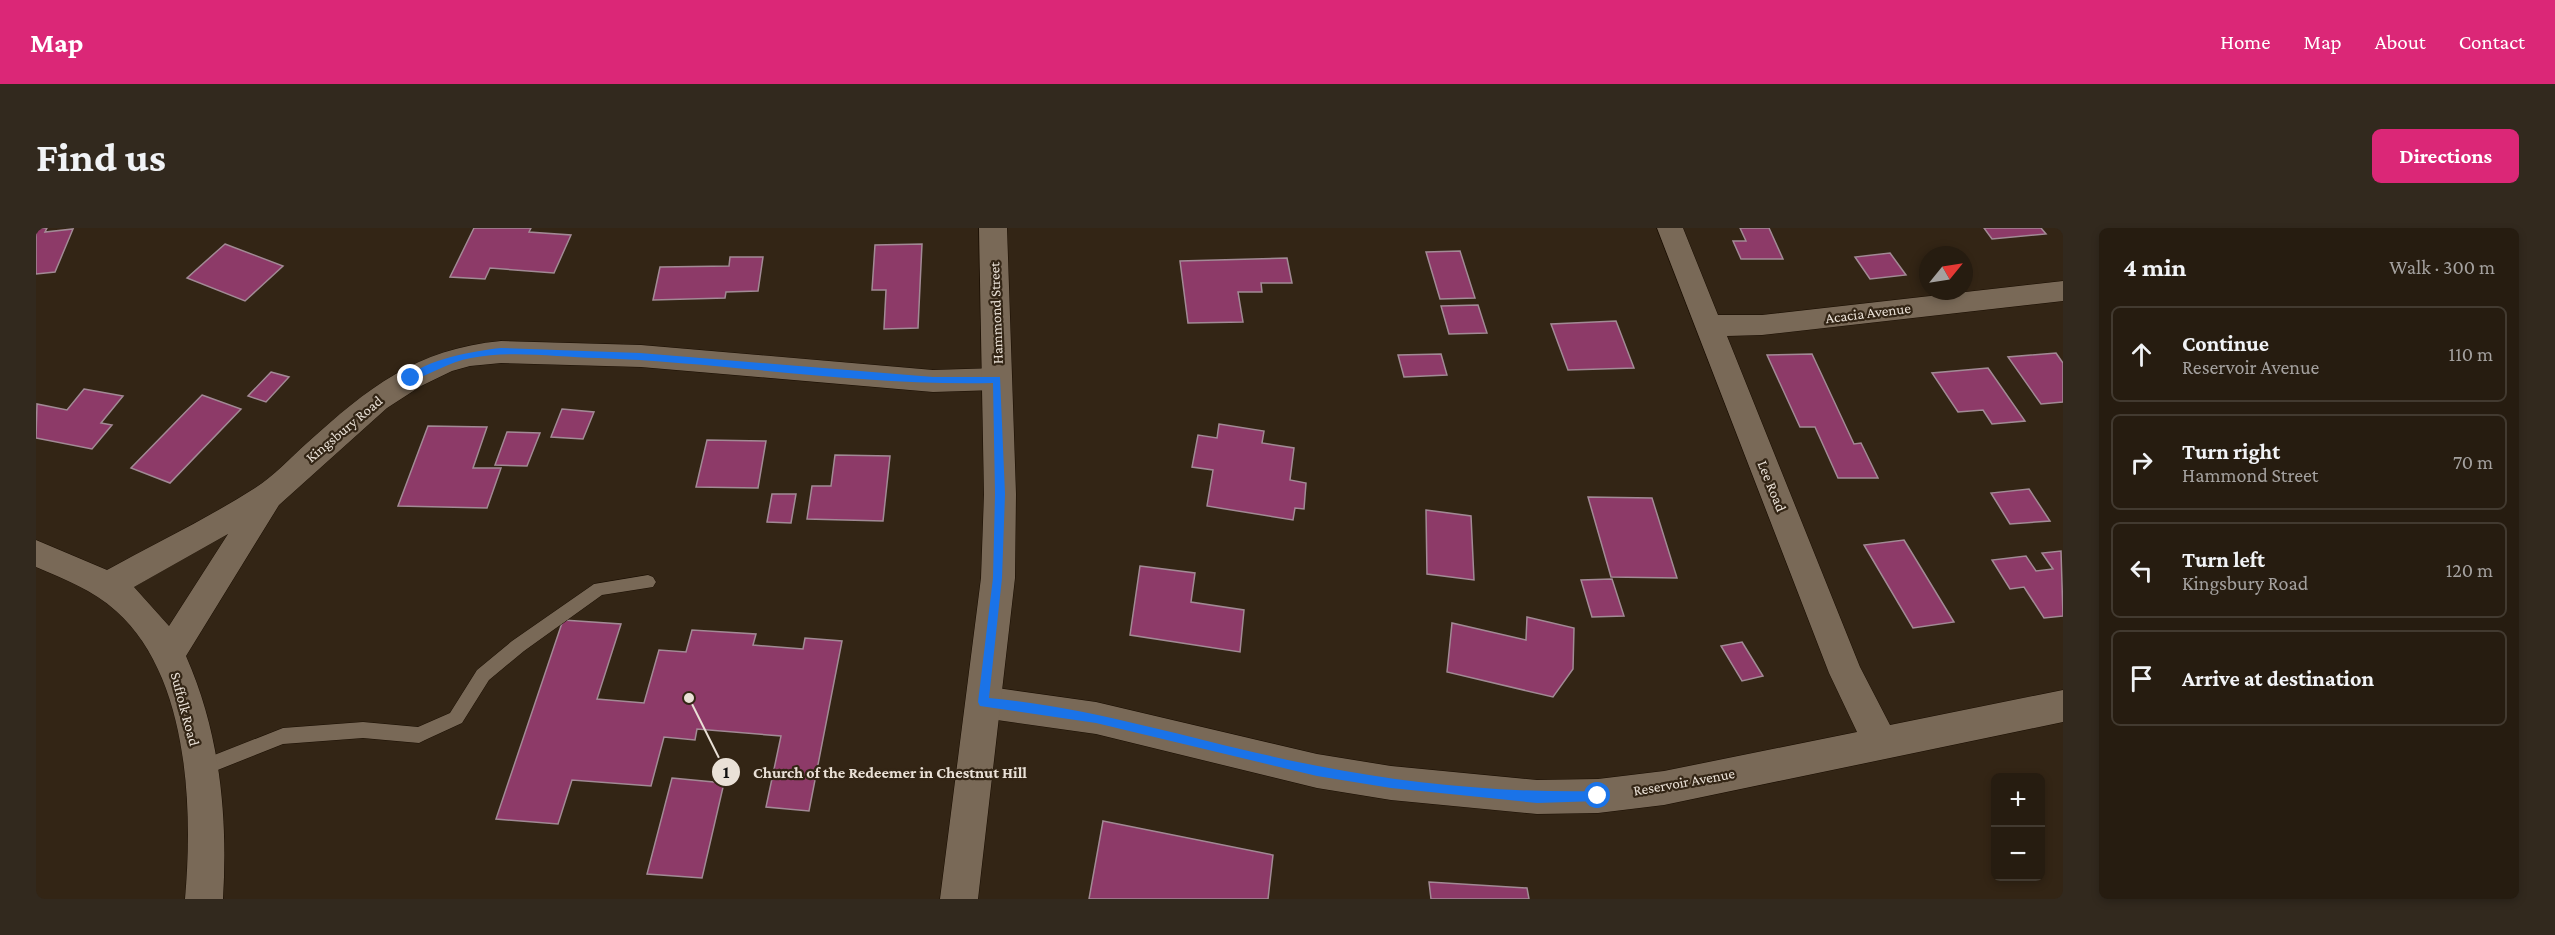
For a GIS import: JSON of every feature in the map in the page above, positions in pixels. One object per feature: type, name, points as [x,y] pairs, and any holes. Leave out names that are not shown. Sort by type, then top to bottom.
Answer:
[{"type":"street","name":"Hammond Street","points":[[959,899],[998,578],[1000,494],[993,228]]},
{"type":"street","name":"Lee Road","points":[[1670,228],[1846,674],[1880,742]]},
{"type":"street","name":"Acacia Avenue","points":[[1709,326],[1762,325],[2063,291]]},
{"type":"street","name":"Kingsbury Road","points":[[108,585],[268,496],[377,400],[411,378],[443,363],[470,355],[501,352],[640,357],[933,381],[997,379]]},
{"type":"street","name":"Kingsbury Road","points":[[169,654],[268,496]]},
{"type":"street","name":"Suffolk Road","points":[[36,553],[108,585],[130,603],[152,627],[169,654],[182,686],[200,769],[207,831],[204,899]]},
{"type":"street","name":"Reservoir Avenue","points":[[983,702],[1096,718],[1317,771],[1464,792],[1537,797],[1598,796],[1664,788],[2063,706]]},
{"type":"lane","points":[[200,769],[283,736],[363,730],[419,735],[456,718],[483,675],[569,609],[599,590],[648,582]]},
{"type":"building","points":[[36,228],[47,228],[45,232],[73,229],[55,272],[36,274]]},
{"type":"building","points":[[474,228],[531,228],[529,232],[571,235],[554,273],[490,268],[485,279],[450,277]]},
{"type":"building","points":[[1740,228],[1769,228],[1783,259],[1741,259],[1733,241],[1746,241]]},
{"type":"building","points":[[1984,228],[2041,228],[2046,234],[1992,239]]},
{"type":"building","points":[[225,244],[283,266],[245,301],[187,278]]},
{"type":"building","points":[[922,244],[918,328],[884,329],[886,290],[872,290],[875,245]]},
{"type":"building","points":[[1460,251],[1475,298],[1440,299],[1426,252]]},
{"type":"building","points":[[1890,253],[1906,275],[1870,279],[1855,257]]},
{"type":"building","points":[[730,257],[763,257],[758,291],[726,292],[725,298],[653,300],[660,267],[729,266]]},
{"type":"building","points":[[1287,258],[1292,283],[1261,283],[1262,292],[1238,292],[1243,322],[1188,323],[1180,261]]},
{"type":"building","points":[[1478,305],[1487,333],[1449,334],[1441,306]]},
{"type":"building","points":[[1616,321],[1634,368],[1568,370],[1551,324]]},
{"type":"building","points":[[2056,353],[2063,363],[2063,402],[2041,404],[2008,357]]},
{"type":"building","points":[[1441,354],[1447,375],[1404,377],[1398,355]]},
{"type":"building","points":[[1812,354],[1854,444],[1861,443],[1878,478],[1838,478],[1815,427],[1800,427],[1767,355]]},
{"type":"building","points":[[1988,368],[2025,421],[1992,424],[1983,410],[1958,412],[1932,373]]},
{"type":"building","points":[[271,372],[289,377],[266,402],[248,396]]},
{"type":"building","points":[[84,389],[123,396],[101,423],[112,425],[92,449],[36,438],[37,404],[67,410]]},
{"type":"building","points":[[202,395],[241,409],[170,483],[131,468]]},
{"type":"building","points":[[562,409],[594,412],[583,439],[551,437]]},
{"type":"building","points":[[1219,424],[1264,431],[1262,443],[1294,448],[1290,480],[1306,483],[1304,509],[1295,508],[1293,520],[1207,506],[1213,470],[1192,467],[1198,435],[1217,438]]},
{"type":"building","points":[[428,426],[487,427],[473,468],[501,468],[487,508],[398,506]]},
{"type":"building","points":[[507,432],[540,433],[527,466],[495,465]]},
{"type":"building","points":[[707,440],[766,441],[758,488],[696,487]]},
{"type":"building","points":[[835,455],[890,456],[883,521],[807,519],[812,486],[831,486]]},
{"type":"building","points":[[2029,489],[2050,521],[2010,524],[1991,493]]},
{"type":"building","points":[[772,494],[796,494],[791,523],[767,522]]},
{"type":"building","points":[[1588,497],[1652,498],[1677,578],[1611,577]]},
{"type":"building","points":[[1426,510],[1471,516],[1474,580],[1427,574]]},
{"type":"building","points":[[1904,540],[1954,622],[1913,628],[1864,545]]},
{"type":"building","points":[[2061,551],[2063,616],[2044,618],[2024,587],[2010,589],[1992,560],[2026,556],[2036,571],[2053,569],[2042,553]]},
{"type":"building","points":[[1140,566],[1195,573],[1191,602],[1244,610],[1240,652],[1130,635]]},
{"type":"building","points":[[1612,579],[1624,616],[1592,617],[1581,580]]},
{"type":"building","points":[[1527,617],[1574,628],[1573,669],[1553,697],[1447,672],[1452,623],[1526,640]]},
{"type":"building","points":[[563,620],[621,624],[597,699],[644,703],[659,650],[686,652],[692,630],[756,634],[753,645],[803,649],[805,638],[842,641],[809,811],[766,807],[781,736],[697,729],[695,740],[664,737],[651,786],[572,780],[558,824],[496,819]]},
{"type":"building","points":[[1742,642],[1763,676],[1742,681],[1721,646]]},
{"type":"building","points":[[672,778],[724,783],[702,878],[647,874]]},
{"type":"building","points":[[1103,821],[1273,855],[1268,899],[1089,899]]},
{"type":"building","points":[[1429,882],[1527,888],[1529,899],[1431,899]]},
{"type":"place","name":"Church of the Redeemer in Chestnut Hill","points":[[689,698]]},
{"type":"route","points":[[411,378],[443,363],[470,355],[501,352],[640,357],[933,381],[997,379],[1000,494],[998,578],[983,702],[1096,718],[1317,771],[1391,783],[1475,793],[1537,797],[1598,796]]}]
